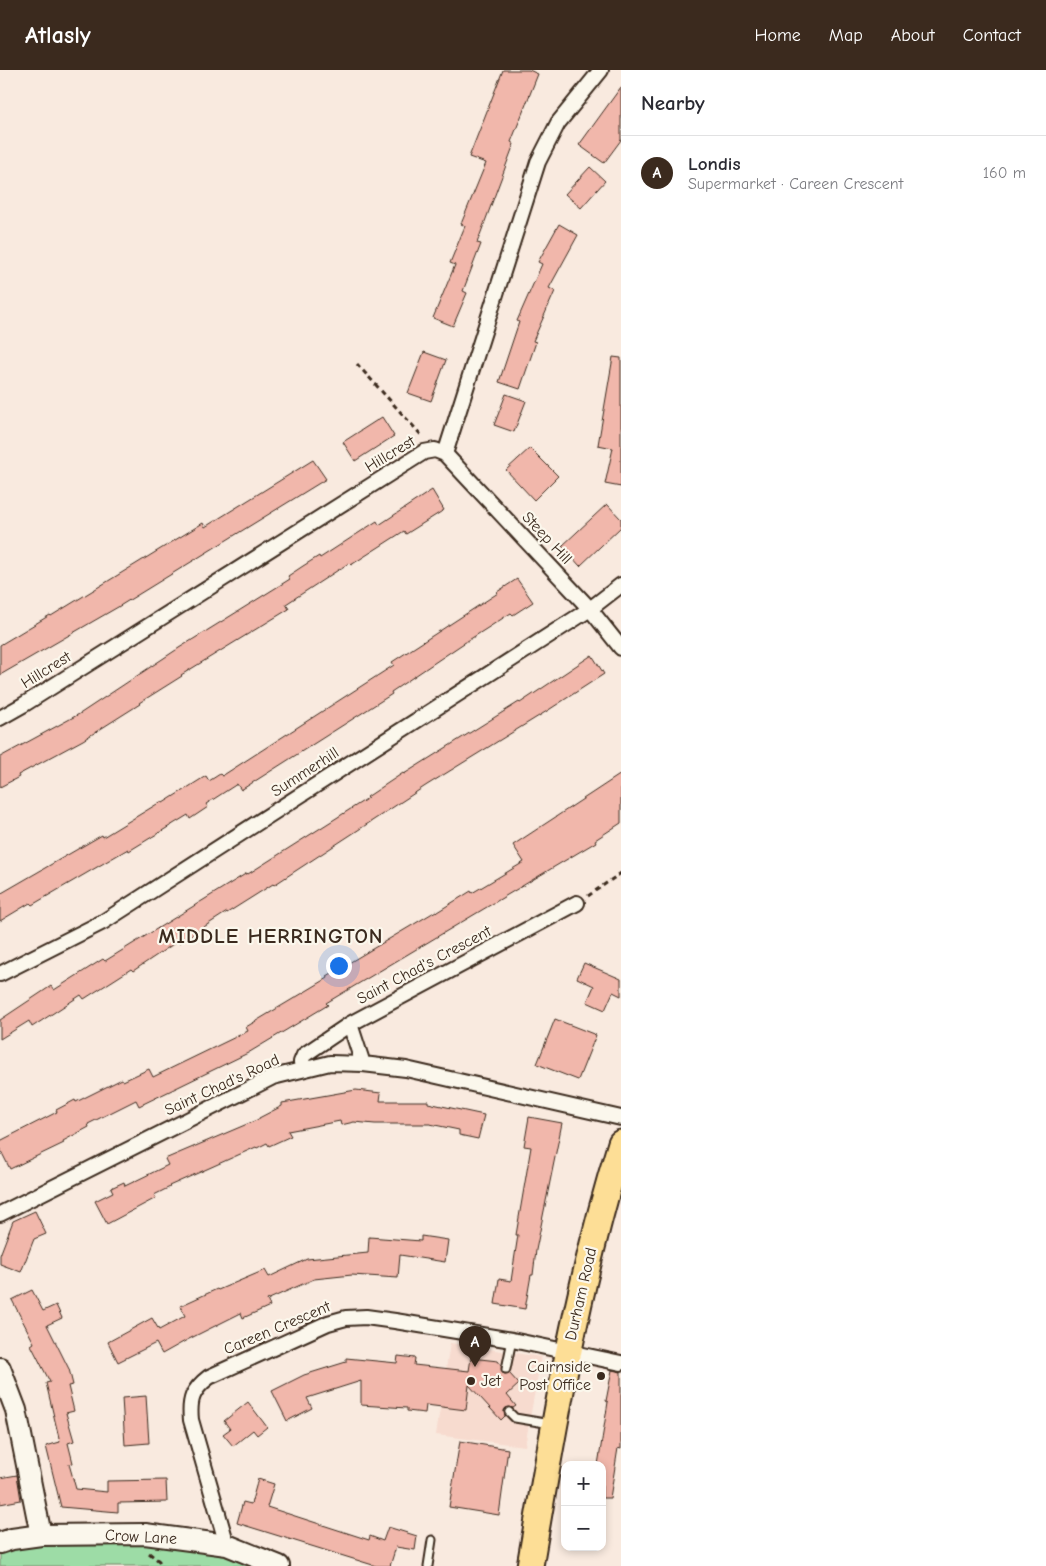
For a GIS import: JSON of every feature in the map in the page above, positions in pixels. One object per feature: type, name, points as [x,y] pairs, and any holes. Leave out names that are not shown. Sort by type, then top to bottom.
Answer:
[{"type":"highway","name":"Durham Road","points":[[530,1566],[568,1351],[602,1208],[621,1143]]},
{"type":"street","points":[[440,452],[538,162],[558,124],[601,70]]},
{"type":"street","name":"Hillcrest","points":[[0,718],[424,452],[440,452]]},
{"type":"street","name":"Steep Hill","points":[[440,452],[590,609],[621,648]]},
{"type":"street","name":"Summerhill","points":[[0,974],[103,922],[590,609],[621,585]]},
{"type":"street","name":"Saint Chad's Crescent","points":[[302,1069],[301,1062],[304,1055],[350,1024],[577,903]]},
{"type":"street","points":[[350,1024],[363,1064]]},
{"type":"street","name":"Saint Chad's Road","points":[[0,1214],[272,1077],[330,1063],[363,1064],[406,1069],[621,1118]]},
{"type":"street","name":"Careen Crescent","points":[[227,1545],[191,1420],[190,1405],[194,1393],[200,1384],[209,1377],[328,1323],[346,1318],[366,1317],[512,1340],[621,1363]]},
{"type":"street","points":[[0,1368],[16,1410],[41,1535]]},
{"type":"street","name":"Crow Lane","points":[[0,1543],[12,1539],[41,1535],[145,1534],[227,1545],[279,1566]]},
{"type":"lane","points":[[506,1370],[512,1340]]},
{"type":"lane","points":[[509,1412],[515,1418],[554,1425]]},
{"type":"lane","points":[[428,1566],[432,1540]]},
{"type":"path","points":[[357,364],[440,452]]},
{"type":"path","points":[[577,903],[621,873]]},
{"type":"shaded area","points":[[450,1343],[541,1357],[525,1446],[436,1435]]},
{"type":"green space","points":[[72,1542],[145,1542],[216,1550],[255,1566],[0,1566],[0,1552],[36,1545]]},
{"type":"building","points":[[503,70],[529,70],[538,74],[511,142],[514,144],[477,243],[481,244],[463,291],[467,293],[453,326],[433,318],[455,265],[450,263],[465,226],[461,224],[486,163],[469,157]]},
{"type":"building","points":[[621,87],[621,140],[604,163],[579,145]]},
{"type":"building","points":[[590,167],[605,181],[581,208],[565,194]]},
{"type":"building","points":[[559,224],[578,235],[549,288],[555,291],[533,341],[536,342],[520,389],[499,382],[519,322],[517,321],[542,264],[538,262]]},
{"type":"building","points":[[424,352],[446,360],[431,401],[408,393]]},
{"type":"building","points":[[613,357],[621,358],[621,487],[605,484],[613,448],[598,445]]},
{"type":"building","points":[[506,394],[526,401],[514,432],[494,425]]},
{"type":"building","points":[[382,417],[394,436],[355,461],[343,442]]},
{"type":"building","points":[[530,448],[558,476],[534,500],[506,470]]},
{"type":"building","points":[[313,460],[326,479],[118,607],[0,675],[0,645],[203,523],[205,527]]},
{"type":"building","points":[[432,490],[444,510],[406,534],[404,531],[351,565],[349,563],[286,604],[289,609],[181,675],[140,704],[83,740],[18,775],[19,777],[0,787],[0,757],[81,713],[179,648],[290,579],[288,576],[303,566],[319,556],[320,558],[377,521],[379,525]]},
{"type":"building","points":[[607,504],[621,519],[621,527],[580,566],[562,546]]},
{"type":"building","points":[[517,579],[533,602],[513,615],[511,613],[461,645],[391,692],[392,694],[241,790],[237,784],[206,804],[208,807],[190,819],[188,815],[129,851],[128,849],[32,905],[30,903],[0,921],[0,894],[102,835],[103,837],[162,801],[163,803],[206,776],[209,781],[220,774],[222,776],[394,665],[392,662]]},
{"type":"building","points":[[592,655],[604,674],[547,711],[427,785],[274,885],[179,943],[178,941],[133,971],[131,969],[84,999],[81,995],[32,1027],[29,1021],[0,1039],[0,1020],[51,986],[54,990],[248,874],[368,798],[403,773],[520,703]]},
{"type":"building","points":[[621,774],[621,823],[595,840],[596,842],[326,1003],[328,1005],[248,1053],[139,1106],[136,1100],[88,1124],[89,1127],[63,1141],[64,1143],[10,1169],[0,1149],[0,1141],[57,1112],[56,1110],[75,1100],[76,1102],[122,1079],[123,1081],[149,1069],[153,1077],[248,1031],[246,1027],[328,978],[327,976],[436,911],[471,891],[472,893],[524,862],[513,845]]},
{"type":"building","points":[[584,963],[621,979],[621,996],[613,992],[605,1010],[587,1002],[594,986],[577,978]]},
{"type":"building","points":[[555,1019],[596,1035],[578,1080],[537,1064]]},
{"type":"building","points":[[356,1090],[381,1093],[380,1101],[428,1101],[428,1103],[484,1115],[478,1139],[459,1135],[459,1130],[430,1124],[354,1122],[341,1125],[340,1121],[288,1131],[291,1136],[269,1146],[267,1143],[256,1147],[169,1186],[154,1195],[156,1198],[107,1224],[95,1201],[113,1192],[111,1188],[124,1182],[125,1186],[168,1165],[165,1159],[259,1119],[282,1106],[282,1103]]},
{"type":"building","points":[[529,1117],[562,1123],[525,1309],[495,1304],[499,1279],[511,1281],[518,1235],[516,1235],[531,1147],[524,1146]]},
{"type":"building","points":[[35,1211],[46,1234],[34,1239],[21,1272],[0,1264],[0,1255],[13,1221]]},
{"type":"building","points":[[421,1236],[448,1240],[445,1262],[400,1255],[398,1278],[352,1275],[314,1279],[267,1300],[270,1306],[243,1318],[241,1313],[162,1354],[156,1343],[118,1362],[108,1342],[152,1318],[159,1330],[185,1316],[180,1306],[265,1270],[269,1277],[307,1259],[368,1253],[369,1237],[421,1241]]},
{"type":"building","points":[[32,1290],[43,1311],[56,1305],[62,1318],[47,1325],[69,1369],[73,1385],[68,1386],[74,1411],[66,1413],[74,1441],[68,1443],[73,1463],[69,1464],[76,1489],[107,1492],[107,1481],[166,1480],[167,1502],[118,1503],[118,1512],[61,1507],[46,1446],[60,1442],[46,1383],[50,1382],[31,1345],[34,1343],[12,1300]]},
{"type":"building","points":[[398,1356],[415,1358],[414,1365],[469,1371],[471,1358],[498,1361],[501,1365],[502,1373],[509,1373],[519,1384],[507,1395],[516,1406],[506,1408],[504,1411],[505,1416],[501,1420],[469,1385],[466,1410],[426,1405],[425,1413],[407,1411],[407,1408],[361,1405],[361,1381],[307,1398],[312,1408],[287,1421],[272,1391],[304,1375],[346,1362],[346,1358],[397,1363]]},
{"type":"building","points":[[612,1370],[621,1372],[621,1449],[618,1448],[610,1498],[606,1498],[606,1461],[599,1461],[608,1402],[606,1401]]},
{"type":"building","points":[[146,1396],[149,1443],[125,1445],[122,1398]]},
{"type":"building","points":[[248,1402],[267,1427],[257,1435],[253,1430],[233,1446],[223,1434],[230,1429],[224,1421]]},
{"type":"building","points":[[460,1441],[508,1449],[499,1515],[449,1507]]},
{"type":"building","points":[[17,1475],[21,1500],[0,1504],[0,1478]]},
{"type":"building","points":[[258,1479],[274,1484],[267,1507],[369,1540],[370,1536],[383,1541],[388,1527],[417,1536],[415,1550],[396,1547],[390,1566],[376,1566],[237,1523],[243,1502],[251,1504]]},
{"type":"place","name":"Londis","points":[[475,1367]]},
{"type":"place","name":"Cairnside Post Office","points":[[601,1376]]},
{"type":"place","name":"Jet","points":[[471,1381]]},
{"type":"district","name":"MIDDLE HERRINGTON","points":[[271,936]]}]
